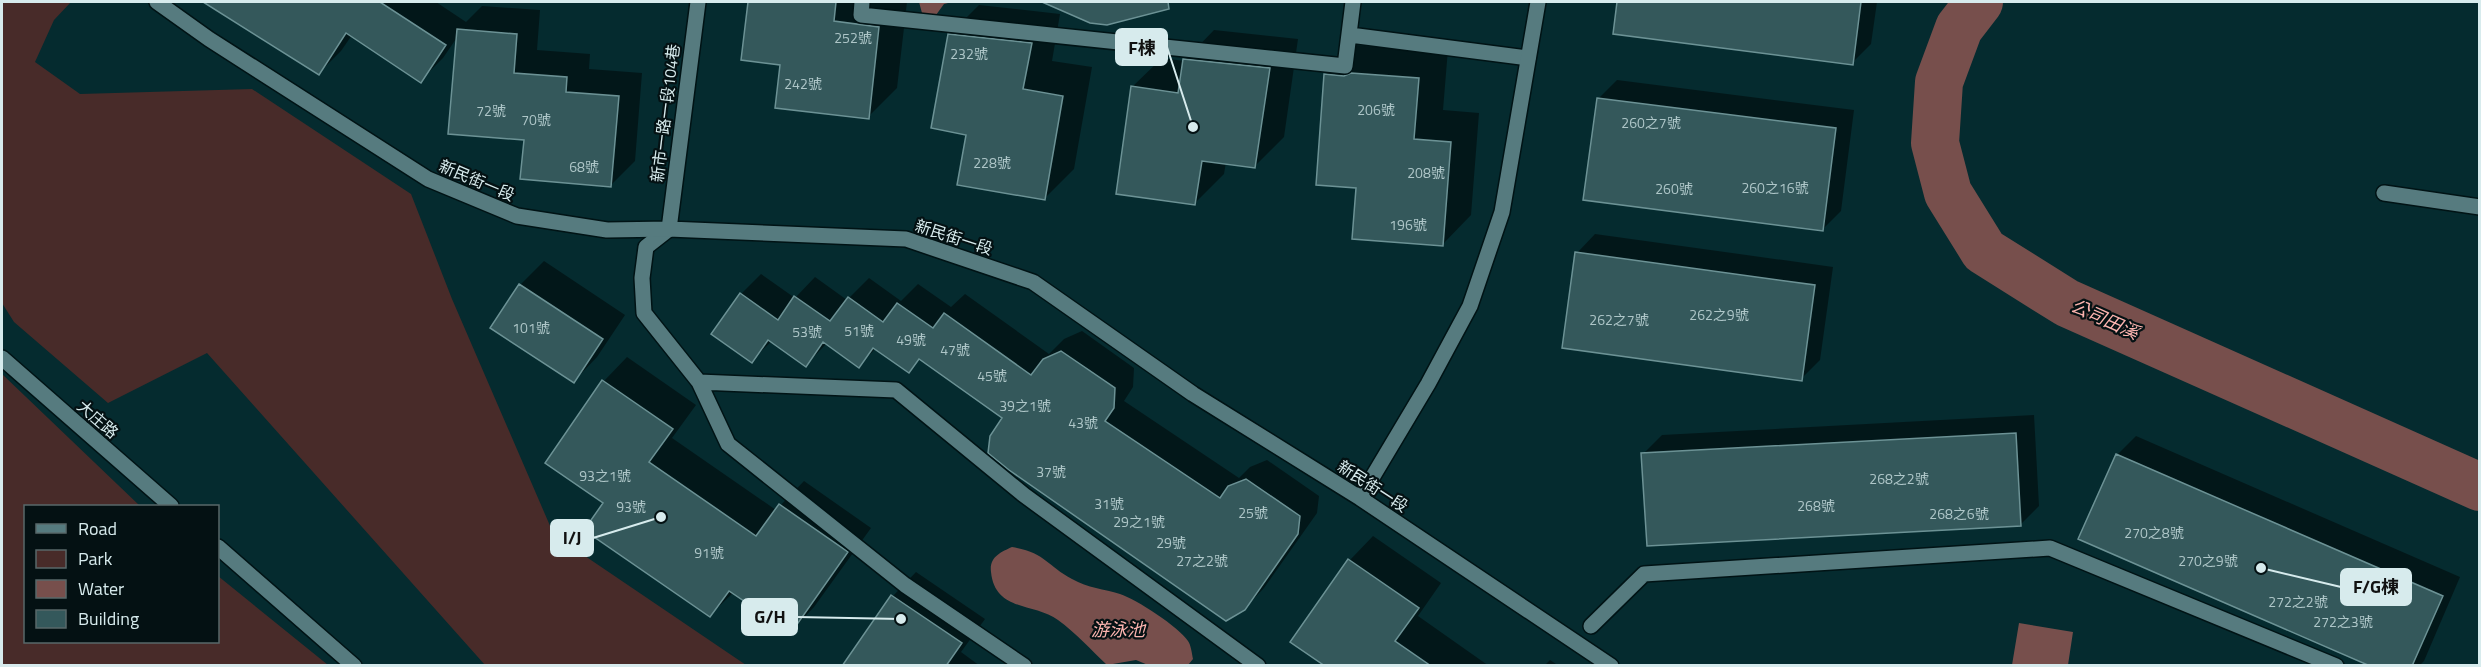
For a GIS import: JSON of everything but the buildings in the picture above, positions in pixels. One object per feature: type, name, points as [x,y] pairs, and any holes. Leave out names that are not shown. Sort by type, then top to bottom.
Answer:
[{"type":"street","name":"新民街一段","points":[[157,2],[218,45],[428,179],[517,216],[607,230],[669,229],[906,239],[1033,282],[1193,394],[1360,498],[1611,666]]},
{"type":"street","name":"新市一路一段104巷","points":[[669,229],[698,2]]},
{"type":"street","points":[[862,2],[861,15],[1346,66],[1353,2]]},
{"type":"street","points":[[1360,498],[1428,384],[1470,306],[1502,212],[1538,2]]},
{"type":"street","points":[[1350,35],[1528,58]]},
{"type":"street","points":[[2385,193],[2480,207]]},
{"type":"street","points":[[669,229],[646,248],[642,278],[644,313],[699,382],[728,444],[905,585],[1024,666]]},
{"type":"street","name":"大庄路","points":[[2,358],[169,505]]},
{"type":"street","points":[[699,382],[896,390],[1024,495],[1258,666]]},
{"type":"street","points":[[219,548],[354,666]]},
{"type":"street","points":[[1591,626],[1644,574],[2050,548],[2336,666]]},
{"type":"green space","points":[[2,2],[71,2],[54,20],[35,62],[80,94],[252,89],[411,194],[452,299],[554,535],[746,665],[485,665],[207,353],[108,403],[14,322],[2,303]]},
{"type":"green space","points":[[2,374],[139,505],[24,505],[24,643],[219,643],[219,577],[328,665],[2,665]]},
{"type":"water","points":[[919,2],[952,2],[944,4],[936,15],[926,17],[922,13]]},
{"type":"water","name":"游泳池","points":[[1012,547],[1039,556],[1078,582],[1120,594],[1146,607],[1183,635],[1190,645],[1193,659],[1188,665],[1148,665],[1136,660],[1107,665],[1058,620],[1017,605],[1000,594],[994,585],[991,572],[992,562],[1000,553]]},
{"type":"water","points":[[2019,623],[2073,632],[2068,665],[2012,665]]},
{"type":"waterway","name":"公司田溪","points":[[1979,2],[1959,28],[1939,82],[1935,143],[1948,193],[1984,251],[2067,303],[2480,487]]},
{"type":"place","name":"F棟","points":[[1193,127]]},
{"type":"place","name":"I/J","points":[[661,517]]},
{"type":"place","name":"F/G棟","points":[[2261,568]]},
{"type":"place","name":"G/H","points":[[901,619]]}]
